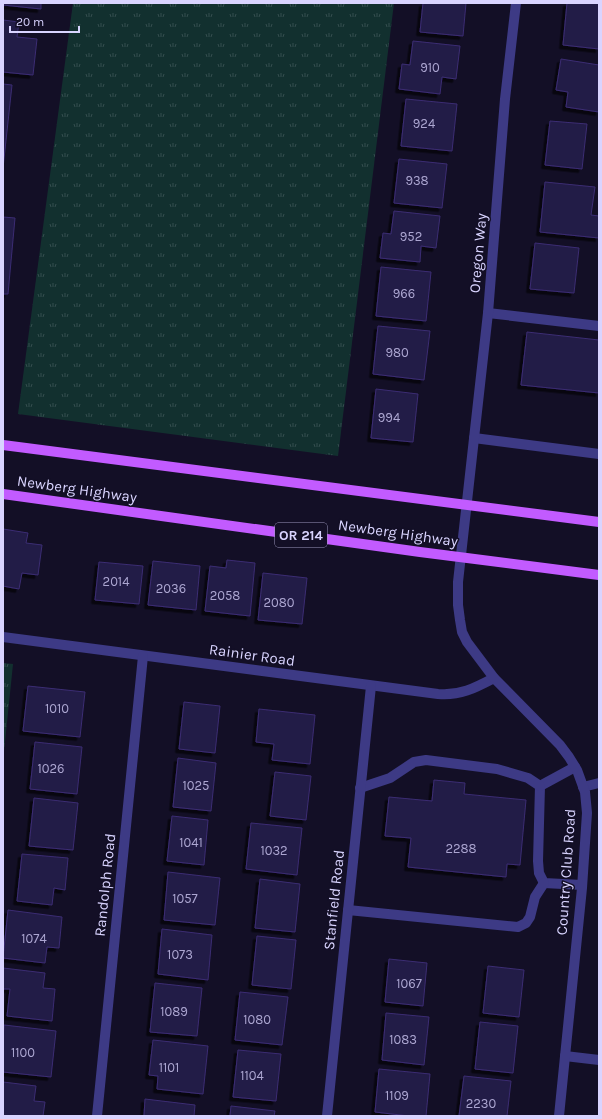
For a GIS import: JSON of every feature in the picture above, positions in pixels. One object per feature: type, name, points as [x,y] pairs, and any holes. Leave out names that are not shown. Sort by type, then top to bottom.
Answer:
[{"type":"main road","points":[[3,445],[599,522]]},
{"type":"main road","name":"Newberg Highway","points":[[3,494],[599,575]]},
{"type":"street","name":"Oregon Way","points":[[467,505],[488,313],[505,99],[516,3]]},
{"type":"street","points":[[488,313],[599,326]]},
{"type":"street","points":[[474,438],[599,454]]},
{"type":"street","name":"Country Club Road","points":[[467,505],[458,582],[458,605],[462,632],[467,642],[494,678],[560,745],[575,767],[585,792],[587,813],[582,885],[559,1116]]},
{"type":"street","name":"Rainier Road","points":[[3,637],[449,695],[473,689],[494,678]]},
{"type":"street","name":"Randolph Road","points":[[97,1116],[143,656]]},
{"type":"street","name":"Stanfield Road","points":[[327,1116],[371,686]]},
{"type":"street","points":[[360,788],[390,778],[414,762],[426,760],[497,769],[528,778],[540,786]]},
{"type":"street","points":[[540,786],[575,767]]},
{"type":"street","points":[[583,787],[599,783]]},
{"type":"street","points":[[540,786],[538,860],[539,873],[544,883]]},
{"type":"street","points":[[544,883],[582,885]]},
{"type":"street","points":[[348,910],[518,927],[526,923],[530,917],[535,897],[544,883]]},
{"type":"street","points":[[565,1056],[599,1060]]},
{"type":"green space","points":[[73,3],[394,3],[338,456],[18,414]]},
{"type":"green space","points":[[3,663],[13,664],[3,761]]},
{"type":"building","points":[[3,3],[41,3],[41,9],[3,5]]},
{"type":"building","points":[[423,3],[466,3],[463,36],[420,32]]},
{"type":"building","points":[[567,3],[599,3],[599,49],[563,45]]},
{"type":"building","points":[[3,20],[19,22],[17,37],[37,39],[33,75],[3,72]]},
{"type":"building","points":[[413,41],[460,46],[456,79],[442,77],[440,94],[399,89],[402,64],[410,65]]},
{"type":"building","points":[[561,59],[599,65],[599,112],[566,107],[568,92],[556,90]]},
{"type":"building","points":[[3,84],[12,85],[3,168]]},
{"type":"building","points":[[406,99],[457,104],[452,151],[401,146]]},
{"type":"building","points":[[550,121],[587,124],[582,169],[545,165]]},
{"type":"building","points":[[399,159],[447,164],[442,208],[394,203]]},
{"type":"building","points":[[545,182],[595,187],[591,215],[599,216],[599,238],[540,232]]},
{"type":"building","points":[[394,211],[440,216],[436,248],[421,246],[420,262],[380,258],[383,233],[391,234]]},
{"type":"building","points":[[3,217],[15,218],[8,294],[3,294]]},
{"type":"building","points":[[535,243],[579,248],[574,293],[530,289]]},
{"type":"building","points":[[381,267],[431,272],[426,321],[376,316]]},
{"type":"building","points":[[378,326],[430,331],[424,380],[373,374]]},
{"type":"building","points":[[527,332],[599,340],[599,393],[521,385]]},
{"type":"building","points":[[376,389],[418,394],[413,442],[371,438]]},
{"type":"building","points":[[3,529],[28,533],[26,543],[42,545],[38,575],[22,573],[19,589],[3,586]]},
{"type":"building","points":[[227,560],[255,563],[250,616],[205,611],[210,566],[226,568]]},
{"type":"building","points":[[153,561],[200,566],[196,610],[148,605]]},
{"type":"building","points":[[99,562],[143,566],[139,604],[95,600]]},
{"type":"building","points":[[263,573],[307,578],[302,624],[258,620]]},
{"type":"building","points":[[28,686],[85,692],[80,737],[23,731]]},
{"type":"building","points":[[184,702],[220,706],[215,753],[179,749]]},
{"type":"building","points":[[259,709],[315,715],[310,764],[272,760],[274,744],[256,742]]},
{"type":"building","points":[[35,742],[82,747],[77,794],[30,789]]},
{"type":"building","points":[[178,758],[216,763],[211,811],[173,807]]},
{"type":"building","points":[[275,772],[311,776],[306,820],[270,816]]},
{"type":"building","points":[[434,780],[465,783],[464,794],[526,800],[520,865],[507,864],[506,877],[408,867],[411,838],[385,836],[389,797],[432,801]]},
{"type":"building","points":[[34,798],[78,803],[73,850],[29,846]]},
{"type":"building","points":[[172,816],[208,820],[204,865],[167,861]]},
{"type":"building","points":[[251,823],[302,828],[297,875],[246,869]]},
{"type":"building","points":[[22,854],[68,858],[65,890],[54,888],[52,905],[17,901]]},
{"type":"building","points":[[168,872],[220,878],[215,925],[164,920]]},
{"type":"building","points":[[260,879],[300,884],[295,932],[255,928]]},
{"type":"building","points":[[8,910],[62,917],[59,948],[47,947],[45,963],[3,958]]},
{"type":"building","points":[[162,929],[212,935],[208,980],[158,974]]},
{"type":"building","points":[[257,936],[296,940],[291,989],[252,985]]},
{"type":"building","points":[[389,959],[427,963],[423,1006],[385,1002]]},
{"type":"building","points":[[488,966],[524,970],[519,1017],[483,1013]]},
{"type":"building","points":[[3,968],[45,973],[43,988],[55,989],[52,1021],[7,1016],[10,989],[3,989]]},
{"type":"building","points":[[155,983],[202,988],[197,1036],[150,1032]]},
{"type":"building","points":[[240,992],[288,997],[282,1045],[235,1040]]},
{"type":"building","points":[[386,1013],[429,1017],[424,1065],[382,1060]]},
{"type":"building","points":[[480,1022],[518,1026],[513,1073],[475,1069]]},
{"type":"building","points":[[4,1025],[56,1031],[51,1077],[3,1072]]},
{"type":"building","points":[[153,1040],[208,1046],[203,1094],[157,1089],[158,1076],[149,1075]]},
{"type":"building","points":[[238,1050],[281,1054],[276,1101],[233,1097]]},
{"type":"building","points":[[379,1069],[430,1074],[426,1116],[409,1116],[375,1112]]},
{"type":"building","points":[[464,1076],[511,1081],[507,1116],[459,1116]]},
{"type":"building","points":[[3,1082],[36,1086],[34,1101],[45,1102],[43,1116],[3,1116]]},
{"type":"building","points":[[145,1099],[195,1105],[194,1116],[144,1116]]},
{"type":"building","points":[[231,1106],[275,1111],[274,1116],[230,1116]]}]
